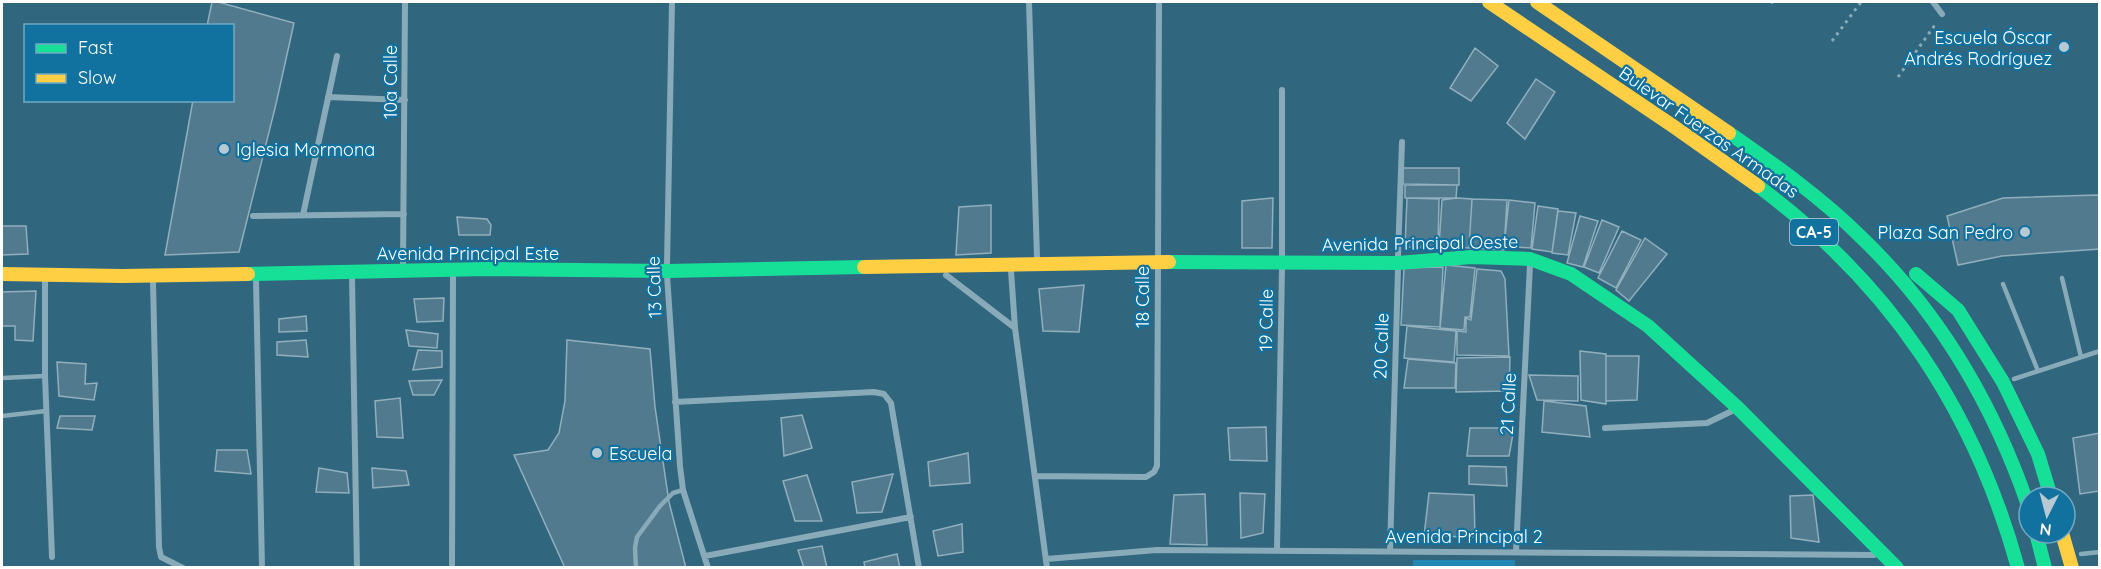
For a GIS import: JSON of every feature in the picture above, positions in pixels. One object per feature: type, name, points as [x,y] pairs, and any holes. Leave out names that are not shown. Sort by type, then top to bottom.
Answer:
[{"type":"main road","name":"Bulevar Fuerzas Armadas","points":[[1489,2],[1724,161],[1819,235],[1862,278],[1898,322],[1933,372],[1961,420],[1982,462],[2000,508],[2018,567]]},
{"type":"main road","name":"Bulevar Fuerzas Armadas","points":[[1537,2],[1739,139],[1802,186],[1862,237],[1920,300],[1957,354],[1983,399],[2009,452],[2021,485]]},
{"type":"main road","points":[[1862,237],[1923,278],[1958,309],[2003,382],[2038,454],[2047,485]]},
{"type":"main road","name":"Avenida Principal Oeste","points":[[935,267],[1158,262],[1398,263],[1471,257],[1530,259],[1571,274],[1648,326],[1738,408],[1897,567]]},
{"type":"main road","name":"Avenida Principal Este","points":[[2,274],[153,275],[486,268],[667,271],[935,267]]},
{"type":"main road","points":[[2039,545],[2045,567]]},
{"type":"main road","points":[[2065,545],[2070,561]]},
{"type":"street","name":"10a Calle","points":[[403,271],[405,2]]},
{"type":"street","name":"13 Calle","points":[[672,2],[667,271],[675,402],[684,490],[708,567]]},
{"type":"street","points":[[1029,2],[1037,264]]},
{"type":"street","name":"18 Calle","points":[[1035,476],[1146,477],[1154,472],[1157,466],[1159,2]]},
{"type":"street","points":[[1933,2],[1942,14]]},
{"type":"street","points":[[303,215],[337,56]]},
{"type":"street","name":"19 Calle","points":[[1278,550],[1282,90]]},
{"type":"street","points":[[328,97],[405,100]]},
{"type":"street","name":"20 Calle","points":[[1390,551],[1402,142]]},
{"type":"street","points":[[253,216],[404,214]]},
{"type":"street","name":"21 Calle","points":[[1516,551],[1530,259]]},
{"type":"street","points":[[1011,265],[1016,328],[1047,567]]},
{"type":"street","points":[[935,267],[1016,328]]},
{"type":"street","points":[[453,270],[453,567]]},
{"type":"street","points":[[352,271],[357,567]]},
{"type":"street","points":[[256,272],[262,567]]},
{"type":"street","points":[[45,274],[45,376],[52,557]]},
{"type":"street","points":[[153,275],[160,557],[183,567]]},
{"type":"street","points":[[675,402],[874,392],[884,394],[891,403],[919,567]]},
{"type":"street","points":[[1605,428],[1707,423],[1738,408]]},
{"type":"street","points":[[705,556],[911,517]]},
{"type":"street","name":"Avenida Principal 2","points":[[1046,559],[1157,550],[1883,555]]},
{"type":"lane","points":[[2062,278],[2081,357]]},
{"type":"lane","points":[[2003,284],[2038,371]]},
{"type":"lane","points":[[2003,382],[2100,351]]},
{"type":"lane","points":[[2,378],[45,376]]},
{"type":"lane","points":[[2,417],[46,411]]},
{"type":"lane","points":[[636,567],[637,537],[660,506],[673,493],[684,490]]},
{"type":"lane","points":[[2070,561],[2100,552]]},
{"type":"path","points":[[1832,41],[1861,2]]},
{"type":"path","points":[[1898,77],[1942,14]]},
{"type":"shaded area","points":[[1413,560],[1515,560],[1515,567],[1413,567]]},
{"type":"building","name":"Iglesia Mormona","points":[[212,2],[294,23],[239,252],[165,255],[193,102],[234,102],[234,24],[207,24]]},
{"type":"building","points":[[1475,48],[1498,66],[1471,101],[1450,88]]},
{"type":"building","points":[[1536,79],[1555,92],[1525,139],[1507,123]]},
{"type":"building","points":[[1403,168],[1459,168],[1459,185],[1403,184]]},
{"type":"building","points":[[1405,185],[1457,185],[1456,198],[1405,198]]},
{"type":"building","name":"Plaza San Pedro","points":[[2100,196],[2100,249],[2002,256],[1958,265],[1947,216],[2003,198]]},
{"type":"building","points":[[1273,198],[1272,248],[1242,248],[1242,201]]},
{"type":"building","points":[[1407,198],[1439,199],[1438,248],[1405,247]]},
{"type":"building","points":[[1472,199],[1469,248],[1439,246],[1442,200]]},
{"type":"building","points":[[1472,199],[1507,200],[1504,250],[1469,248]]},
{"type":"building","points":[[1509,200],[1535,203],[1531,248],[1504,246]]},
{"type":"building","points":[[991,205],[991,253],[956,255],[959,207]]},
{"type":"building","points":[[1538,206],[1558,209],[1552,252],[1532,249]]},
{"type":"building","points":[[1558,211],[1576,213],[1568,255],[1552,253]]},
{"type":"building","points":[[1580,216],[1598,221],[1583,267],[1567,263]]},
{"type":"building","points":[[457,217],[487,219],[491,225],[490,235],[459,235]]},
{"type":"building","points":[[1602,220],[1619,227],[1599,273],[1584,267]]},
{"type":"building","points":[[2,226],[26,226],[28,254],[2,255]]},
{"type":"building","points":[[1622,231],[1641,240],[1616,288],[1598,278]]},
{"type":"building","points":[[1645,238],[1667,254],[1629,301],[1616,290]]},
{"type":"building","points":[[1446,265],[1475,268],[1470,317],[1465,317],[1464,330],[1440,328]]},
{"type":"building","points":[[1443,267],[1440,327],[1401,325],[1404,268]]},
{"type":"building","points":[[1477,269],[1501,271],[1505,279],[1509,356],[1457,355],[1457,331],[1466,332],[1466,318],[1471,320]]},
{"type":"building","points":[[1084,285],[1079,332],[1043,331],[1039,289]]},
{"type":"building","points":[[36,291],[33,341],[15,340],[15,326],[2,326],[2,292]]},
{"type":"building","points":[[444,298],[443,321],[417,322],[414,299]]},
{"type":"building","points":[[306,316],[307,331],[279,332],[279,319]]},
{"type":"building","points":[[1407,326],[1456,331],[1454,362],[1404,358]]},
{"type":"building","points":[[406,330],[438,334],[437,348],[409,346]]},
{"type":"building","points":[[306,340],[308,357],[277,355],[277,342]]},
{"type":"building","name":"Escuela","points":[[567,340],[650,349],[655,407],[669,502],[686,568],[565,568],[514,455],[548,450],[559,433],[565,401]]},
{"type":"building","points":[[418,350],[442,351],[442,367],[413,370]]},
{"type":"building","points":[[1580,351],[1606,354],[1606,404],[1581,400]]},
{"type":"building","points":[[1606,356],[1639,356],[1637,400],[1606,401]]},
{"type":"building","points":[[1510,357],[1509,391],[1456,392],[1457,358]]},
{"type":"building","points":[[1408,359],[1456,363],[1455,388],[1404,388]]},
{"type":"building","points":[[57,362],[86,364],[85,384],[97,383],[94,400],[59,396]]},
{"type":"building","points":[[1529,375],[1578,376],[1578,401],[1537,400]]},
{"type":"building","points":[[442,380],[434,395],[413,395],[409,381]]},
{"type":"building","points":[[400,398],[403,438],[377,437],[375,401]]},
{"type":"building","points":[[1544,401],[1586,406],[1590,437],[1542,432]]},
{"type":"building","points":[[802,415],[812,448],[784,456],[781,418]]},
{"type":"building","points":[[60,416],[95,416],[92,430],[57,428]]},
{"type":"building","points":[[1266,427],[1267,461],[1230,460],[1228,428]]},
{"type":"building","points":[[1470,428],[1514,428],[1509,456],[1467,456]]},
{"type":"building","points":[[2100,433],[2100,495],[2099,491],[2080,494],[2073,438]]},
{"type":"building","points":[[217,450],[247,450],[251,474],[215,471]]},
{"type":"building","points":[[968,453],[970,483],[930,486],[928,462]]},
{"type":"building","points":[[1469,466],[1506,467],[1507,486],[1469,484]]},
{"type":"building","points":[[319,468],[347,473],[349,493],[316,492]]},
{"type":"building","points":[[372,468],[406,471],[409,485],[373,488]]},
{"type":"building","points":[[893,474],[882,512],[857,513],[852,482]]},
{"type":"building","points":[[807,475],[822,521],[795,521],[783,481]]},
{"type":"building","points":[[1240,493],[1265,494],[1263,533],[1241,538]]},
{"type":"building","points":[[1429,493],[1474,495],[1475,537],[1424,536]]},
{"type":"building","points":[[1205,494],[1207,545],[1170,544],[1174,495]]},
{"type":"building","points":[[1813,495],[1819,542],[1791,538],[1790,496]]},
{"type":"building","points":[[962,524],[963,552],[938,556],[933,531]]},
{"type":"building","points":[[822,546],[827,568],[804,568],[798,550]]},
{"type":"building","points":[[897,554],[900,568],[865,568],[864,562]]},
{"type":"traffic: fast","points":[[1729,133],[1831,209],[1862,238],[1916,297],[1962,363],[1999,433],[2021,485]]},
{"type":"traffic: fast","points":[[1758,186],[1805,224],[1848,265],[1887,308],[1921,354],[1951,403],[1977,455],[2000,510],[2018,568]]},
{"type":"traffic: fast","points":[[1169,262],[1398,263],[1471,257],[1530,259],[1571,274],[1648,326],[1738,408],[1897,568]]},
{"type":"traffic: fast","points":[[248,274],[486,269],[667,271],[864,267]]},
{"type":"traffic: fast","points":[[1916,274],[1958,310],[2003,382],[2038,454],[2047,485]]},
{"type":"traffic: fast","points":[[2039,545],[2045,568]]},
{"type":"traffic: slow","points":[[1489,2],[1758,186]]},
{"type":"traffic: slow","points":[[1537,2],[1729,133]]},
{"type":"traffic: slow","points":[[864,267],[1169,262]]},
{"type":"traffic: slow","points":[[2,274],[122,276],[248,274]]},
{"type":"traffic: slow","points":[[2065,545],[2072,568]]},
{"type":"place","name":"Escuela Óscar Andrés Rodríguez","points":[[2064,47]]},
{"type":"place","name":"Iglesia Mormona","points":[[224,149]]},
{"type":"place","name":"Plaza San Pedro","points":[[2025,232]]},
{"type":"place","name":"Escuela","points":[[597,453]]}]
